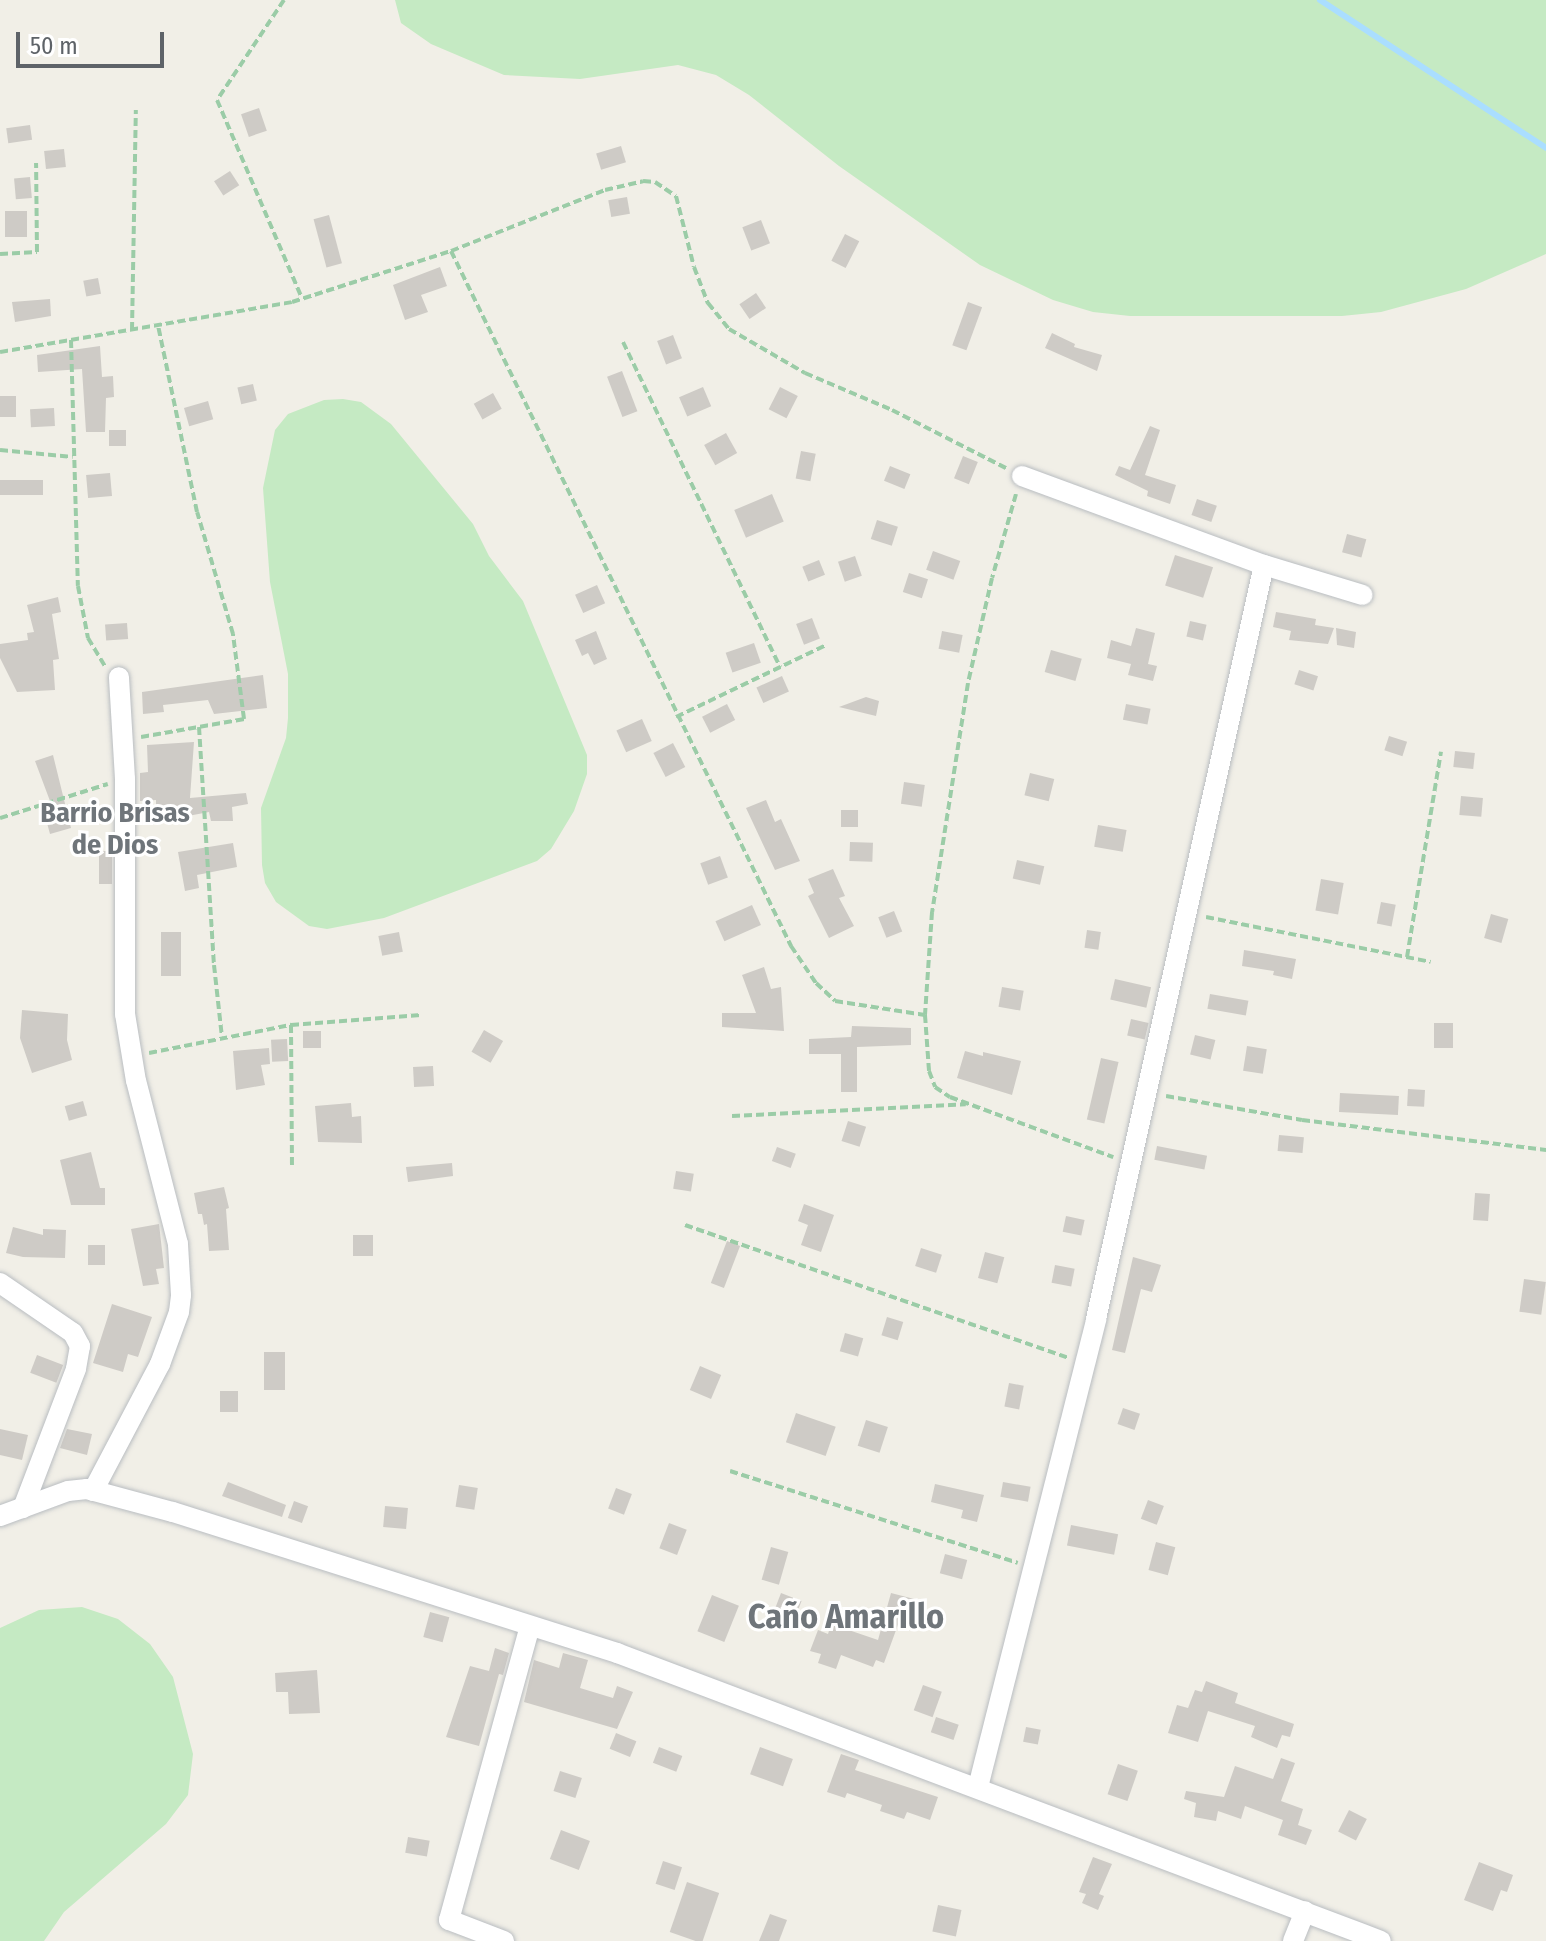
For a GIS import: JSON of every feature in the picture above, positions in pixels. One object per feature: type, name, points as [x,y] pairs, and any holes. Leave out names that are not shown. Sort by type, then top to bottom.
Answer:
[{"type":"street","points":[[1022,476],[1264,565],[1363,595]]},
{"type":"street","points":[[978,1787],[1085,1363],[1264,565]]},
{"type":"street","points":[[93,1491],[160,1364],[179,1312],[181,1295],[178,1244],[131,1057],[125,1014],[125,779],[119,677]]},
{"type":"street","points":[[0,1283],[73,1333],[80,1346],[76,1369],[23,1508]]},
{"type":"street","points":[[0,1516],[68,1491],[93,1491],[173,1512],[735,1695],[1381,1941]]},
{"type":"street","points":[[504,1941],[449,1920],[530,1626]]},
{"type":"street","points":[[1293,1941],[1305,1911]]},
{"type":"path","points":[[284,0],[217,100],[302,298]]},
{"type":"path","points":[[132,330],[136,110]]},
{"type":"path","points":[[0,254],[37,252],[36,163]]},
{"type":"path","points":[[0,352],[302,298],[451,251],[605,190],[643,181],[655,182],[676,196],[708,303],[729,329],[805,373],[892,410],[1022,476],[992,578],[968,683],[932,912],[925,1015],[929,1071],[935,1087],[950,1097],[1131,1164]]},
{"type":"path","points":[[451,251],[676,717],[791,946],[816,983],[835,1001],[925,1015]]},
{"type":"path","points":[[123,740],[244,719],[241,681],[228,611],[200,524],[174,416],[158,325]]},
{"type":"path","points":[[71,340],[78,586],[83,617],[94,652],[119,677]]},
{"type":"path","points":[[623,342],[780,667]]},
{"type":"path","points":[[0,450],[74,457]]},
{"type":"path","points":[[676,717],[826,645]]},
{"type":"path","points":[[199,727],[214,965],[222,1037]]},
{"type":"path","points":[[1407,957],[1441,752]]},
{"type":"path","points":[[0,818],[125,779]]},
{"type":"path","points":[[1188,913],[1431,962]]},
{"type":"path","points":[[131,1057],[291,1025],[421,1015]]},
{"type":"path","points":[[291,1025],[292,1166]]},
{"type":"path","points":[[1148,1092],[1302,1120],[1546,1150]]},
{"type":"path","points":[[732,1116],[972,1104]]},
{"type":"path","points":[[685,1225],[1085,1363]]},
{"type":"path","points":[[730,1471],[1033,1568]]},
{"type":"green space","points":[[395,0],[1546,0],[1546,254],[1466,289],[1381,312],[1342,316],[1130,316],[1093,312],[1053,300],[980,265],[839,166],[749,95],[716,75],[678,65],[580,79],[504,75],[431,44],[401,23]]},
{"type":"green space","points":[[324,400],[361,402],[391,424],[473,524],[489,556],[523,601],[587,755],[587,774],[574,811],[551,849],[537,861],[384,918],[327,929],[309,926],[276,902],[265,883],[262,865],[261,808],[286,738],[288,718],[288,674],[270,582],[263,488],[275,430],[288,414]]},
{"type":"green space","points":[[82,1607],[118,1619],[150,1644],[173,1677],[193,1754],[188,1795],[166,1824],[64,1912],[44,1941],[0,1941],[0,1628],[39,1610]]},
{"type":"building","points":[[259,108],[267,131],[249,137],[241,114]]},
{"type":"building","points":[[30,125],[32,140],[8,143],[6,128]]},
{"type":"building","points":[[621,146],[626,162],[601,170],[596,154]]},
{"type":"building","points":[[64,149],[66,167],[46,169],[44,151]]},
{"type":"building","points":[[230,171],[239,185],[223,196],[214,181]]},
{"type":"building","points":[[30,177],[32,198],[16,199],[14,178]]},
{"type":"building","points":[[627,197],[630,214],[611,217],[608,200]]},
{"type":"building","points":[[5,211],[27,211],[27,237],[5,237]]},
{"type":"building","points":[[329,215],[342,263],[326,267],[314,219]]},
{"type":"building","points":[[761,220],[770,243],[751,251],[742,227]]},
{"type":"building","points":[[845,234],[859,241],[846,268],[831,261]]},
{"type":"building","points":[[440,267],[447,286],[421,295],[428,312],[405,320],[393,285]]},
{"type":"building","points":[[98,278],[101,294],[86,297],[83,281]]},
{"type":"building","points":[[756,293],[766,308],[749,319],[739,304]]},
{"type":"building","points":[[50,299],[51,316],[15,322],[12,302]]},
{"type":"building","points":[[968,302],[982,307],[966,350],[952,345]]},
{"type":"building","points":[[1052,333],[1075,344],[1074,347],[1102,355],[1097,371],[1045,348]]},
{"type":"building","points":[[673,335],[682,358],[666,364],[657,341]]},
{"type":"building","points":[[100,346],[102,377],[113,376],[114,397],[106,398],[105,432],[86,432],[82,369],[38,372],[37,355]]},
{"type":"building","points":[[622,371],[637,411],[622,417],[607,377]]},
{"type":"building","points":[[253,384],[257,401],[241,404],[237,388]]},
{"type":"building","points":[[703,387],[711,406],[687,416],[679,397]]},
{"type":"building","points":[[780,387],[798,396],[786,418],[769,409]]},
{"type":"building","points":[[493,393],[502,409],[482,419],[474,404]]},
{"type":"building","points":[[0,396],[16,396],[16,417],[0,417]]},
{"type":"building","points":[[208,401],[213,419],[189,426],[184,408]]},
{"type":"building","points":[[54,408],[55,426],[31,427],[30,409]]},
{"type":"building","points":[[1150,426],[1160,430],[1145,475],[1176,485],[1170,504],[1147,496],[1148,491],[1115,475],[1119,466],[1130,470]]},
{"type":"building","points":[[109,430],[126,430],[126,446],[109,446]]},
{"type":"building","points":[[726,433],[737,453],[715,465],[704,445]]},
{"type":"building","points":[[801,451],[816,454],[810,481],[796,478]]},
{"type":"building","points":[[963,456],[978,462],[969,484],[954,478]]},
{"type":"building","points":[[890,466],[910,474],[904,489],[884,481]]},
{"type":"building","points":[[110,473],[112,496],[88,498],[86,475]]},
{"type":"building","points":[[0,480],[43,480],[43,495],[0,495]]},
{"type":"building","points":[[772,494],[784,522],[746,538],[734,510]]},
{"type":"building","points":[[1197,499],[1217,506],[1211,522],[1191,515]]},
{"type":"building","points":[[877,520],[898,527],[892,546],[871,539]]},
{"type":"building","points":[[1347,534],[1366,539],[1361,558],[1342,552]]},
{"type":"building","points":[[933,551],[960,561],[953,580],[926,570]]},
{"type":"building","points":[[1175,555],[1213,567],[1203,598],[1165,585]]},
{"type":"building","points":[[855,556],[862,576],[845,582],[838,562]]},
{"type":"building","points":[[819,560],[825,575],[808,582],[802,567]]},
{"type":"building","points":[[909,573],[928,579],[922,598],[903,592]]},
{"type":"building","points":[[597,585],[605,603],[583,613],[575,595]]},
{"type":"building","points":[[58,597],[61,612],[52,614],[59,659],[53,660],[55,690],[17,692],[0,658],[0,644],[28,640],[27,633],[34,632],[27,605]]},
{"type":"building","points":[[1276,612],[1316,619],[1315,625],[1334,628],[1328,644],[1289,640],[1291,631],[1273,627]]},
{"type":"building","points":[[812,618],[820,639],[804,645],[796,624]]},
{"type":"building","points":[[1190,621],[1207,625],[1203,640],[1186,637]]},
{"type":"building","points":[[127,623],[128,639],[106,640],[105,625]]},
{"type":"building","points":[[1136,628],[1155,633],[1148,664],[1157,666],[1153,681],[1128,675],[1131,664],[1107,658],[1111,640],[1131,646]]},
{"type":"building","points":[[1336,628],[1356,632],[1354,648],[1337,645]]},
{"type":"building","points":[[596,631],[607,659],[594,665],[588,653],[582,656],[575,640]]},
{"type":"building","points":[[942,631],[963,635],[959,653],[939,649]]},
{"type":"building","points":[[754,643],[761,663],[732,673],[726,653]]},
{"type":"building","points":[[1051,650],[1082,659],[1075,681],[1045,672]]},
{"type":"building","points":[[1299,670],[1318,676],[1313,690],[1294,684]]},
{"type":"building","points":[[263,675],[267,708],[214,714],[208,700],[163,705],[164,712],[143,714],[142,692]]},
{"type":"building","points":[[782,676],[789,692],[763,703],[756,687]]},
{"type":"building","points":[[866,697],[879,701],[876,716],[839,707]]},
{"type":"building","points":[[727,704],[735,720],[710,733],[702,717]]},
{"type":"building","points":[[1126,704],[1151,709],[1147,724],[1123,720]]},
{"type":"building","points":[[642,719],[652,741],[626,752],[616,730]]},
{"type":"building","points":[[1389,736],[1407,742],[1402,756],[1384,750]]},
{"type":"building","points":[[194,742],[190,798],[246,793],[248,804],[232,807],[233,821],[211,821],[209,812],[156,822],[156,800],[140,801],[140,773],[148,772],[147,745]]},
{"type":"building","points":[[673,743],[685,767],[666,777],[653,753]]},
{"type":"building","points":[[1455,751],[1475,753],[1473,769],[1453,767]]},
{"type":"building","points":[[53,755],[71,828],[50,834],[44,812],[53,809],[35,761]]},
{"type":"building","points":[[1030,773],[1054,779],[1049,801],[1024,795]]},
{"type":"building","points":[[904,782],[925,785],[922,807],[901,804]]},
{"type":"building","points":[[1461,796],[1483,798],[1481,817],[1459,815]]},
{"type":"building","points":[[766,800],[775,822],[781,819],[800,861],[775,870],[746,808]]},
{"type":"building","points":[[841,810],[858,810],[858,827],[841,827]]},
{"type":"building","points":[[1098,825],[1127,830],[1123,852],[1094,847]]},
{"type":"building","points":[[850,842],[873,843],[872,862],[849,861]]},
{"type":"building","points":[[233,843],[237,867],[197,875],[199,888],[185,891],[178,852]]},
{"type":"building","points":[[99,851],[112,851],[112,884],[99,884]]},
{"type":"building","points":[[720,856],[728,878],[708,885],[700,863]]},
{"type":"building","points":[[1017,860],[1044,866],[1040,885],[1013,879]]},
{"type":"building","points":[[833,869],[845,896],[839,898],[854,926],[829,938],[808,896],[814,893],[808,879]]},
{"type":"building","points":[[1321,879],[1344,883],[1338,915],[1315,911]]},
{"type":"building","points":[[1381,902],[1396,905],[1392,926],[1377,924]]},
{"type":"building","points":[[752,905],[761,925],[724,941],[715,921]]},
{"type":"building","points":[[894,911],[902,931],[886,938],[878,917]]},
{"type":"building","points":[[1491,914],[1508,919],[1501,943],[1484,938]]},
{"type":"building","points":[[1087,930],[1101,932],[1098,950],[1084,948]]},
{"type":"building","points":[[161,932],[181,932],[181,976],[161,976]]},
{"type":"building","points":[[399,932],[403,952],[382,956],[378,936]]},
{"type":"building","points":[[1244,950],[1296,959],[1292,979],[1273,975],[1274,971],[1242,966]]},
{"type":"building","points":[[764,967],[771,989],[781,987],[784,1031],[722,1027],[722,1013],[756,1013],[742,975]]},
{"type":"building","points":[[1115,979],[1151,987],[1146,1008],[1110,999]]},
{"type":"building","points":[[1002,987],[1024,991],[1020,1011],[999,1007]]},
{"type":"building","points":[[1210,994],[1248,1001],[1246,1016],[1207,1009]]},
{"type":"building","points":[[22,1010],[68,1014],[67,1040],[72,1060],[32,1073],[20,1038]]},
{"type":"building","points":[[1131,1019],[1149,1023],[1145,1040],[1127,1036]]},
{"type":"building","points":[[1434,1023],[1453,1023],[1453,1048],[1434,1048]]},
{"type":"building","points":[[852,1026],[911,1028],[911,1045],[857,1047],[857,1092],[841,1092],[841,1054],[809,1054],[809,1039],[851,1037]]},
{"type":"building","points":[[484,1030],[503,1041],[491,1063],[472,1052]]},
{"type":"building","points":[[303,1031],[321,1031],[321,1048],[303,1048]]},
{"type":"building","points":[[1195,1035],[1215,1040],[1211,1059],[1190,1054]]},
{"type":"building","points":[[287,1039],[288,1061],[272,1062],[271,1040]]},
{"type":"building","points":[[1247,1046],[1267,1049],[1263,1074],[1243,1071]]},
{"type":"building","points":[[269,1048],[270,1064],[261,1065],[265,1085],[236,1090],[233,1051]]},
{"type":"building","points":[[965,1051],[1021,1061],[1012,1095],[957,1078]]},
{"type":"building","points":[[1101,1058],[1119,1062],[1104,1123],[1087,1119]]},
{"type":"building","points":[[433,1066],[434,1086],[414,1087],[413,1067]]},
{"type":"building","points":[[1408,1089],[1425,1090],[1424,1107],[1407,1106]]},
{"type":"building","points":[[1340,1093],[1399,1096],[1398,1115],[1339,1112]]},
{"type":"building","points":[[83,1101],[87,1115],[69,1121],[65,1106]]},
{"type":"building","points":[[351,1103],[352,1117],[361,1116],[362,1143],[318,1142],[315,1106]]},
{"type":"building","points":[[848,1121],[866,1127],[860,1147],[842,1141]]},
{"type":"building","points":[[1279,1135],[1304,1137],[1303,1153],[1278,1151]]},
{"type":"building","points":[[1157,1146],[1207,1156],[1204,1169],[1154,1160]]},
{"type":"building","points":[[777,1147],[796,1154],[791,1168],[772,1161]]},
{"type":"building","points":[[91,1152],[100,1188],[105,1188],[105,1205],[71,1205],[60,1160]]},
{"type":"building","points":[[452,1163],[453,1176],[408,1182],[406,1167]]},
{"type":"building","points":[[676,1171],[694,1174],[691,1192],[673,1189]]},
{"type":"building","points":[[224,1187],[229,1208],[226,1209],[229,1250],[209,1251],[207,1224],[204,1225],[202,1214],[198,1214],[194,1193]]},
{"type":"building","points":[[1475,1193],[1490,1194],[1488,1221],[1473,1220]]},
{"type":"building","points":[[804,1204],[834,1215],[821,1252],[801,1245],[808,1225],[798,1221]]},
{"type":"building","points":[[1066,1216],[1085,1220],[1081,1236],[1063,1232]]},
{"type":"building","points":[[159,1224],[164,1268],[156,1269],[159,1284],[143,1286],[131,1229]]},
{"type":"building","points":[[13,1227],[43,1235],[43,1229],[66,1230],[65,1258],[23,1257],[6,1253]]},
{"type":"building","points":[[353,1235],[373,1235],[373,1256],[353,1256]]},
{"type":"building","points":[[727,1241],[740,1246],[724,1288],[711,1283]]},
{"type":"building","points":[[88,1245],[105,1245],[105,1265],[88,1265]]},
{"type":"building","points":[[921,1248],[942,1255],[936,1273],[915,1266]]},
{"type":"building","points":[[985,1252],[1004,1257],[997,1283],[978,1278]]},
{"type":"building","points":[[1133,1257],[1161,1265],[1152,1292],[1141,1289],[1125,1353],[1112,1350]]},
{"type":"building","points":[[1055,1265],[1075,1269],[1071,1286],[1052,1283]]},
{"type":"building","points":[[1524,1279],[1546,1282],[1541,1315],[1519,1312]]},
{"type":"building","points":[[112,1304],[152,1317],[138,1357],[128,1354],[123,1372],[93,1363]]},
{"type":"building","points":[[887,1317],[903,1322],[898,1340],[881,1335]]},
{"type":"building","points":[[845,1333],[863,1338],[858,1357],[840,1351]]},
{"type":"building","points":[[264,1352],[285,1352],[285,1390],[264,1390]]},
{"type":"building","points":[[37,1355],[63,1365],[56,1383],[30,1373]]},
{"type":"building","points":[[700,1366],[721,1375],[711,1399],[690,1390]]},
{"type":"building","points":[[1009,1383],[1024,1386],[1019,1409],[1004,1407]]},
{"type":"building","points":[[220,1391],[238,1391],[238,1412],[220,1412]]},
{"type":"building","points":[[1123,1408],[1140,1414],[1134,1430],[1117,1424]]},
{"type":"building","points":[[796,1413],[836,1427],[826,1456],[786,1442]]},
{"type":"building","points":[[866,1420],[888,1427],[880,1453],[858,1446]]},
{"type":"building","points":[[0,1429],[28,1435],[22,1460],[0,1455]]},
{"type":"building","points":[[67,1429],[92,1434],[87,1455],[60,1448]]},
{"type":"building","points":[[228,1482],[286,1505],[282,1517],[222,1496]]},
{"type":"building","points":[[1003,1482],[1031,1487],[1028,1502],[1000,1497]]},
{"type":"building","points":[[935,1484],[984,1495],[977,1522],[961,1518],[963,1510],[931,1502]]},
{"type":"building","points":[[459,1485],[478,1488],[474,1510],[456,1507]]},
{"type":"building","points":[[616,1488],[632,1494],[624,1515],[608,1509]]},
{"type":"building","points":[[1148,1500],[1164,1506],[1157,1525],[1141,1519]]},
{"type":"building","points":[[294,1501],[308,1506],[302,1523],[288,1518]]},
{"type":"building","points":[[385,1506],[408,1508],[406,1529],[383,1527]]},
{"type":"building","points":[[669,1523],[687,1530],[677,1555],[659,1548]]},
{"type":"building","points":[[1071,1525],[1118,1534],[1114,1555],[1067,1546]]},
{"type":"building","points":[[1156,1542],[1175,1547],[1168,1575],[1148,1570]]},
{"type":"building","points":[[771,1547],[788,1552],[779,1585],[762,1580]]},
{"type":"building","points":[[945,1554],[967,1560],[962,1579],[940,1573]]},
{"type":"building","points":[[781,1593],[802,1601],[792,1627],[771,1619]]},
{"type":"building","points":[[891,1593],[918,1600],[911,1625],[899,1622],[884,1663],[876,1660],[873,1667],[841,1655],[836,1669],[818,1663],[821,1654],[810,1651],[818,1630],[828,1634],[831,1624],[878,1640]]},
{"type":"building","points":[[712,1595],[739,1606],[724,1642],[697,1631]]},
{"type":"building","points":[[430,1612],[449,1617],[443,1642],[423,1637]]},
{"type":"building","points":[[495,1648],[509,1653],[503,1675],[499,1674],[479,1746],[446,1737],[470,1666],[489,1671]]},
{"type":"building","points":[[563,1653],[588,1660],[580,1688],[613,1698],[617,1686],[633,1692],[617,1729],[524,1702],[534,1660],[559,1668]]},
{"type":"building","points":[[317,1670],[320,1713],[289,1714],[288,1692],[276,1692],[275,1673]]},
{"type":"building","points":[[1206,1681],[1238,1693],[1235,1703],[1294,1724],[1290,1737],[1282,1735],[1277,1748],[1251,1737],[1255,1726],[1208,1711],[1198,1742],[1168,1733],[1177,1705],[1188,1708],[1195,1690],[1202,1692]]},
{"type":"building","points":[[923,1685],[942,1692],[933,1717],[914,1710]]},
{"type":"building","points":[[936,1717],[959,1725],[953,1740],[931,1732]]},
{"type":"building","points":[[1026,1727],[1041,1730],[1038,1745],[1023,1742]]},
{"type":"building","points":[[616,1733],[636,1741],[630,1757],[610,1749]]},
{"type":"building","points":[[659,1747],[682,1756],[676,1772],[653,1763]]},
{"type":"building","points":[[760,1747],[793,1759],[783,1786],[750,1774]]},
{"type":"building","points":[[841,1754],[859,1760],[855,1770],[938,1797],[930,1820],[907,1812],[904,1819],[880,1811],[882,1805],[847,1793],[845,1798],[827,1792]]},
{"type":"building","points":[[1281,1758],[1295,1763],[1281,1801],[1303,1809],[1298,1825],[1312,1830],[1306,1845],[1278,1835],[1283,1820],[1245,1806],[1241,1819],[1218,1811],[1216,1821],[1194,1817],[1196,1803],[1184,1799],[1186,1791],[1224,1797],[1235,1766],[1273,1779]]},
{"type":"building","points":[[1118,1764],[1138,1771],[1127,1801],[1108,1794]]},
{"type":"building","points":[[560,1771],[582,1778],[575,1798],[554,1791]]},
{"type":"building","points":[[1349,1810],[1367,1819],[1356,1840],[1338,1831]]},
{"type":"building","points":[[561,1830],[590,1841],[579,1870],[550,1859]]},
{"type":"building","points":[[408,1837],[430,1841],[427,1857],[405,1853]]},
{"type":"building","points":[[1093,1857],[1112,1864],[1099,1894],[1104,1896],[1098,1910],[1082,1903],[1086,1894],[1079,1892]]},
{"type":"building","points":[[663,1861],[682,1867],[675,1890],[656,1884]]},
{"type":"building","points":[[1479,1862],[1513,1875],[1507,1892],[1501,1890],[1493,1911],[1464,1900]]},
{"type":"building","points":[[687,1882],[719,1893],[703,1941],[670,1932]]},
{"type":"building","points":[[938,1905],[961,1910],[956,1936],[932,1931]]},
{"type":"building","points":[[770,1914],[787,1920],[779,1941],[759,1941]]},
{"type":"waterway","points":[[1320,0],[1546,148]]},
{"type":"district","name":"Barrio Brisas de Dios","points":[[115,829]]},
{"type":"district","name":"Caño Amarillo","points":[[846,1617]]}]
